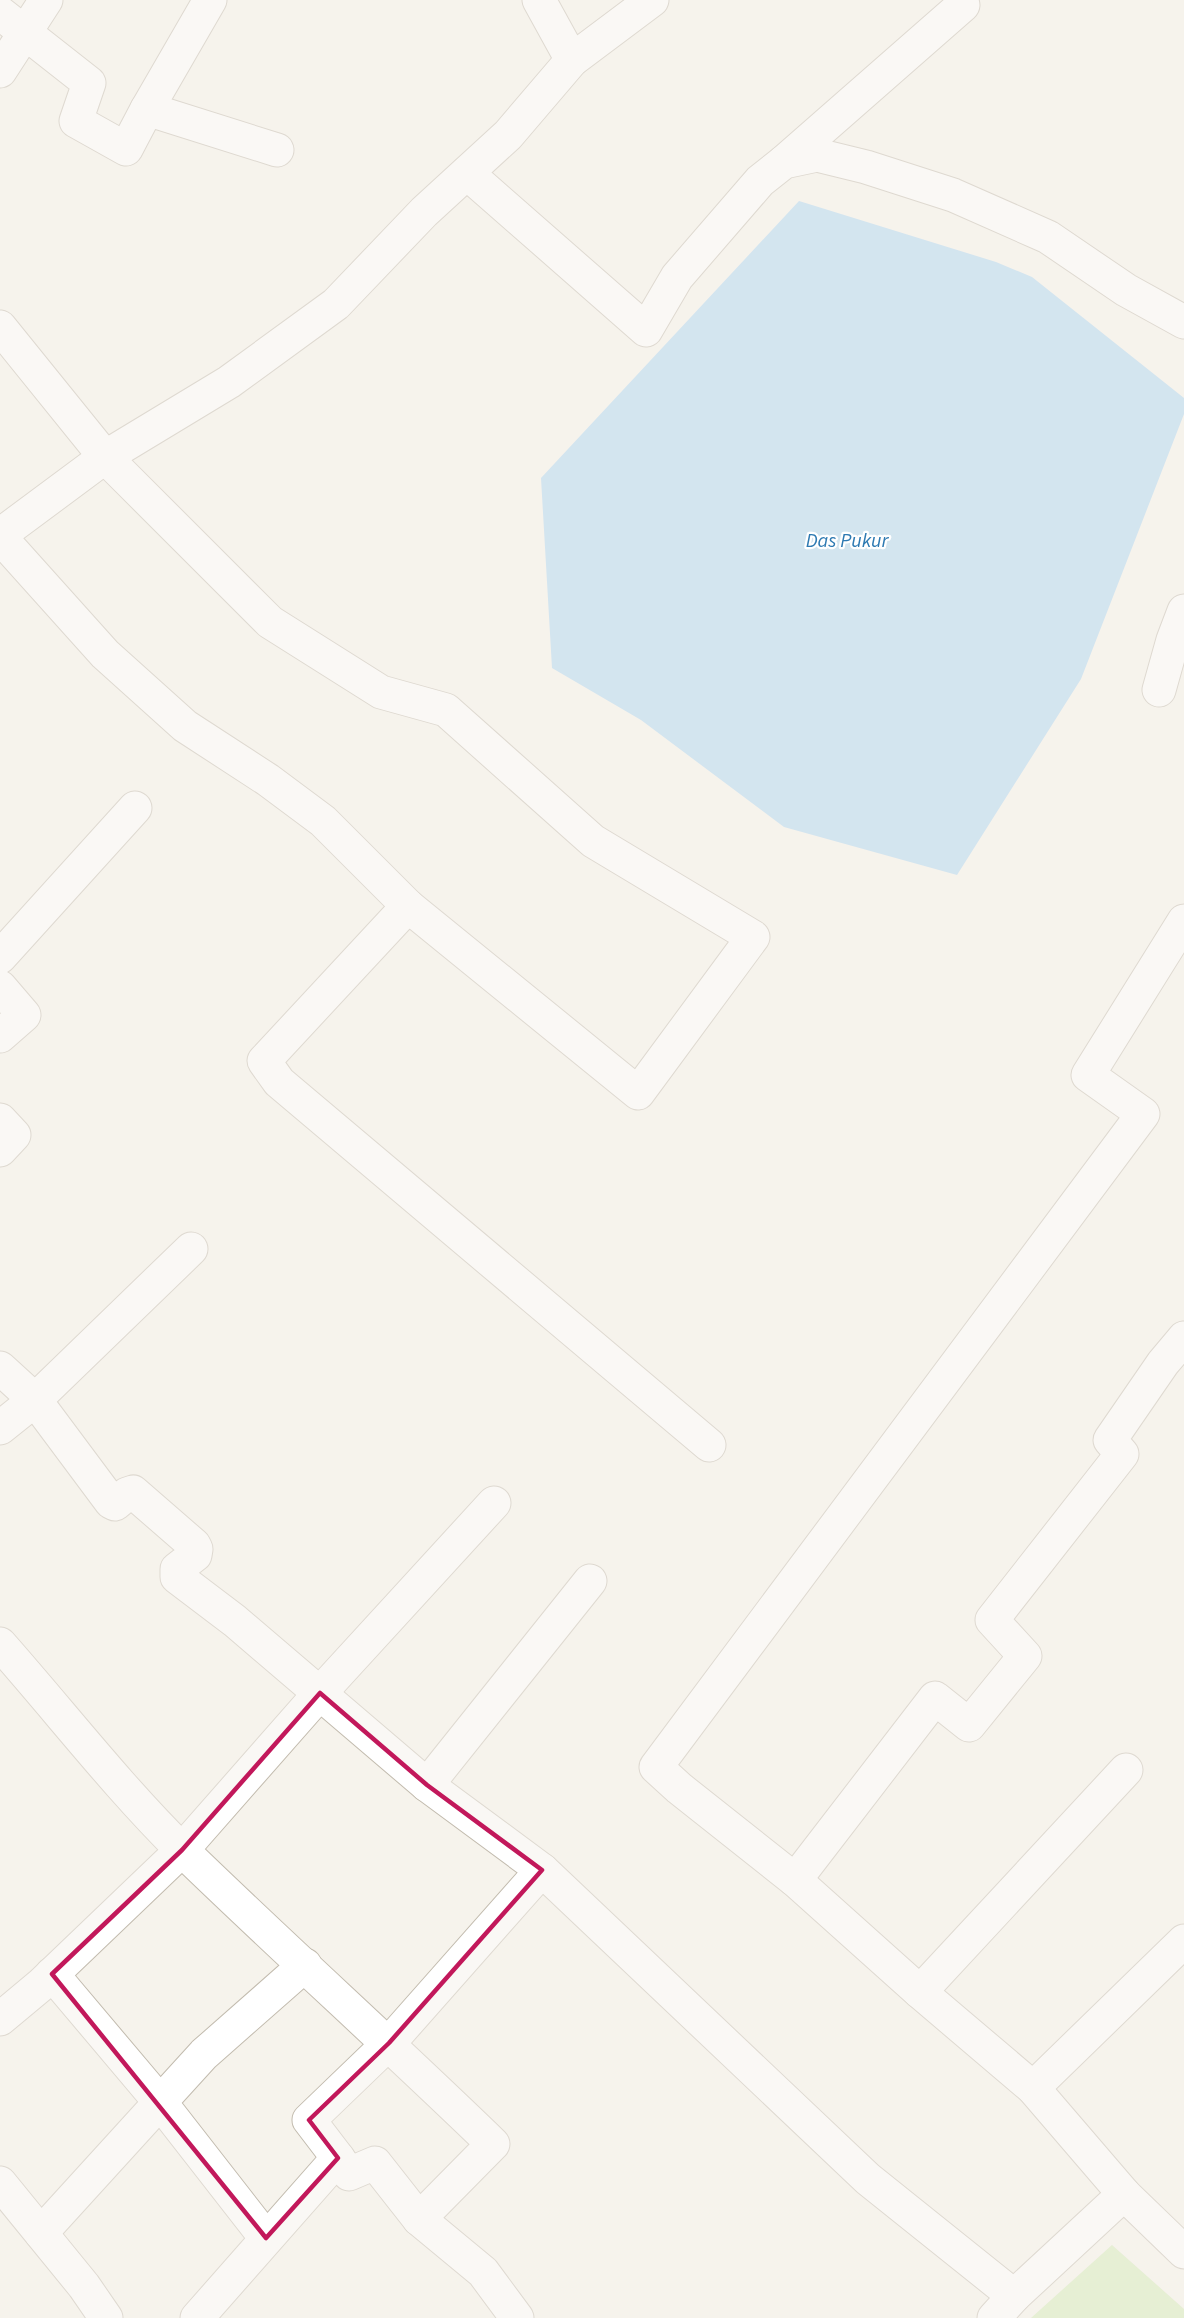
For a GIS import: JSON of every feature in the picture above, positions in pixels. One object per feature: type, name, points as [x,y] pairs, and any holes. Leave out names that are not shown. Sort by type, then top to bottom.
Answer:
[{"type":"street","points":[[0,70],[12,23],[46,0]]},
{"type":"street","points":[[12,23],[88,82],[76,121],[126,149],[210,0]]},
{"type":"street","points":[[539,0],[572,60]]},
{"type":"street","points":[[0,327],[105,457],[270,622],[381,692],[446,710],[594,841],[753,937],[638,1093],[408,906],[323,821],[268,780],[185,726],[105,654],[0,536],[105,457],[229,382],[336,304],[424,212],[508,135],[572,60],[652,0]]},
{"type":"street","points":[[467,173],[646,330],[677,277],[760,181],[963,5]]},
{"type":"street","points":[[147,109],[277,150]]},
{"type":"street","points":[[783,162],[817,155],[866,166],[953,195],[1048,237],[1126,290],[1184,322]]},
{"type":"street","points":[[1158,690],[1180,632]]},
{"type":"street","points":[[0,957],[135,808]]},
{"type":"street","points":[[408,906],[264,1061],[279,1082],[709,1444]]},
{"type":"street","points":[[1184,921],[1088,1075],[1143,1114],[656,1767],[678,1788],[795,1880],[920,1992],[1033,2088],[1124,2194],[1184,2252]]},
{"type":"street","points":[[0,987],[24,1015],[0,1036]]},
{"type":"street","points":[[0,1120],[14,1135],[0,1150]]},
{"type":"street","points":[[0,1428],[35,1400],[191,1249]]},
{"type":"street","points":[[795,1880],[935,1698],[969,1725],[1024,1656],[992,1620],[1122,1454],[1110,1440],[1163,1363],[1184,1338]]},
{"type":"street","points":[[0,1368],[35,1400],[113,1504],[133,1492],[194,1545],[195,1555],[177,1569],[177,1577],[235,1621],[427,1785],[542,1870],[1004,2307],[1124,2194]]},
{"type":"street","points":[[3,2011],[52,1974],[182,1850],[320,1693],[494,1503]]},
{"type":"street","points":[[427,1785],[590,1581]]},
{"type":"street","points":[[0,1644],[137,1802],[182,1850],[389,2043],[493,2144],[419,2218]]},
{"type":"street","points":[[920,1992],[1126,1770]]},
{"type":"street","points":[[517,2318],[483,2271],[419,2218],[375,2163],[349,2174],[309,2120],[389,2043],[542,1870]]},
{"type":"street","points":[[1033,2088],[1184,1941]]},
{"type":"street","points":[[41,2233],[204,2054],[305,1965]]},
{"type":"street","points":[[52,1974],[160,2102],[266,2238]]},
{"type":"street","points":[[197,2318],[338,2158]]},
{"type":"street","points":[[0,2183],[84,2286],[106,2318]]},
{"type":"highlighted area","points":[[320,1693],[427,1785],[542,1870],[389,2043],[309,2120],[338,2158],[266,2238],[52,1974],[182,1850]]},
{"type":"green space","points":[[1112,2245],[1184,2309],[1184,2318],[1031,2318]]},
{"type":"water","name":"Das Pukur","points":[[799,201],[996,262],[1032,277],[1184,398],[1184,414],[1081,679],[957,875],[784,827],[641,720],[552,668],[541,478]]}]
